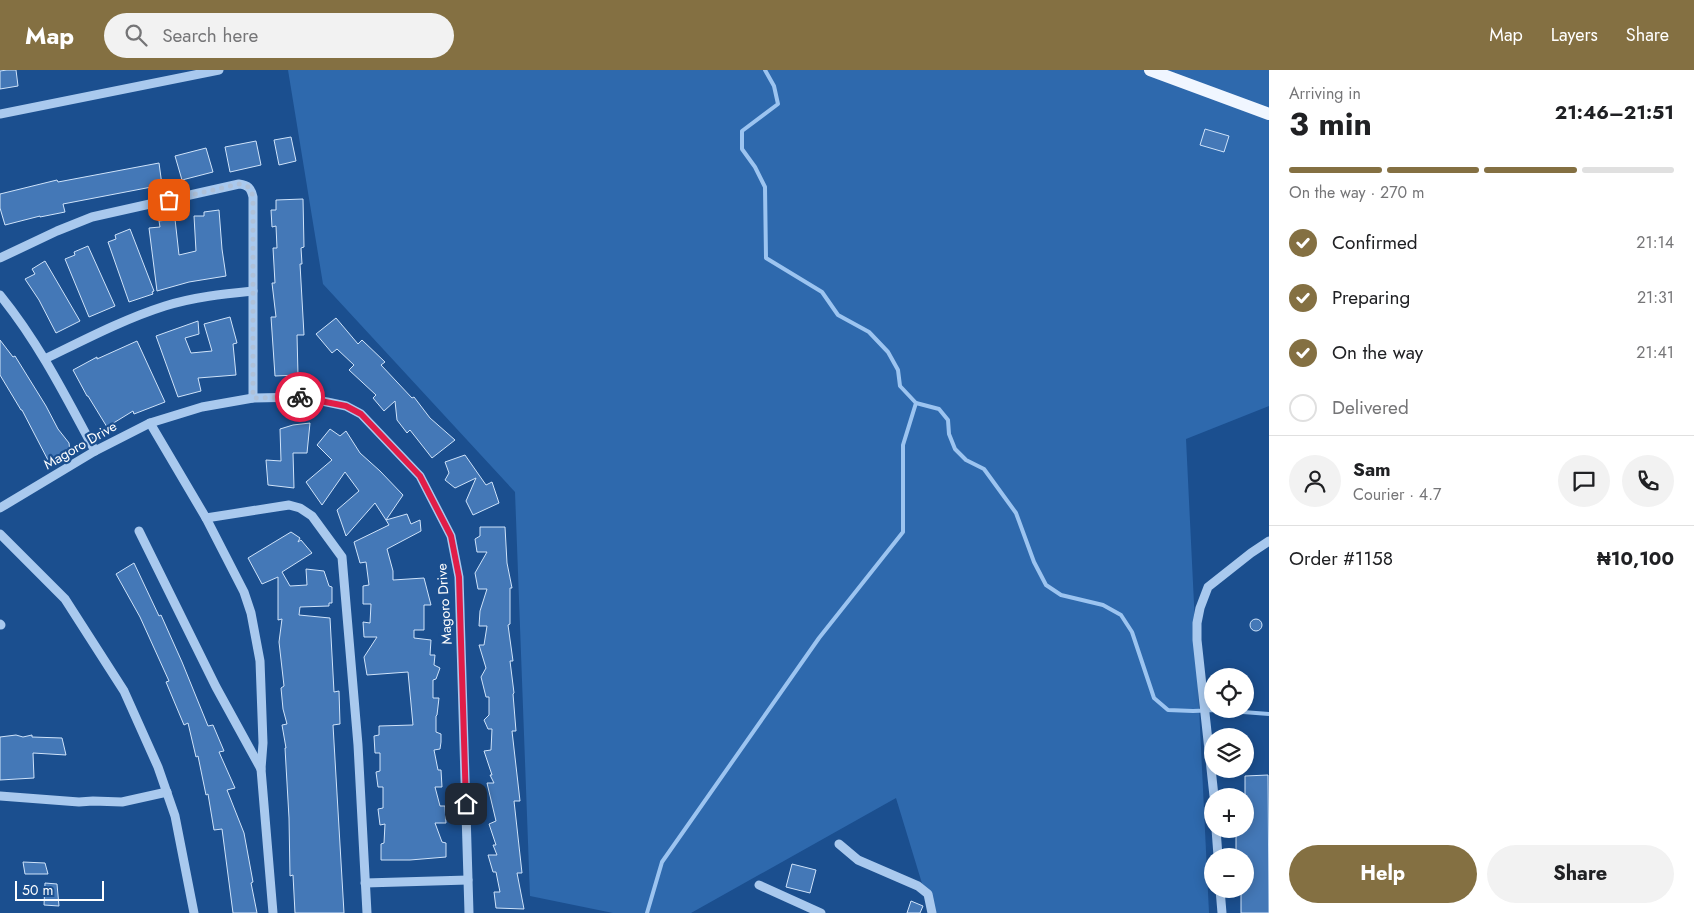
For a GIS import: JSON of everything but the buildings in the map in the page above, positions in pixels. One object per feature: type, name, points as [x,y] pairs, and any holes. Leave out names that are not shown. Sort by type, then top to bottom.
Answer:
[{"type":"main road","points":[[1150,70],[1269,114]]},
{"type":"street","points":[[0,114],[219,70]]},
{"type":"street","points":[[0,258],[92,217],[239,184],[246,185],[252,191],[253,197],[253,398]]},
{"type":"street","points":[[45,359],[114,326],[166,306],[199,298],[253,291]]},
{"type":"street","points":[[0,295],[45,359],[95,451]]},
{"type":"street","name":"Magoro Drive","points":[[0,508],[95,451],[150,422],[202,407],[253,398],[303,398],[346,406],[361,414],[420,476],[451,536],[459,577],[469,913]]},
{"type":"street","points":[[150,422],[206,518],[244,592],[251,613],[260,661],[263,743],[261,770],[273,913]]},
{"type":"street","points":[[206,518],[289,505],[300,508],[312,516],[342,557],[358,745],[367,913]]},
{"type":"street","points":[[139,531],[216,687],[261,770]]},
{"type":"street","points":[[0,534],[65,599],[124,692],[158,767],[175,816],[194,913]]},
{"type":"street","points":[[1213,788],[1197,640],[1197,622],[1200,608],[1208,587],[1269,541]]},
{"type":"street","points":[[0,796],[79,802],[122,802],[167,792]]},
{"type":"street","points":[[839,844],[858,860],[918,886],[928,894],[932,913]]},
{"type":"street","points":[[365,883],[468,880]]},
{"type":"street","points":[[758,885],[821,913]]},
{"type":"street","points":[[1221,898],[1222,913]]},
{"type":"shaded area","points":[[288,70],[1269,70],[1269,406],[1186,439],[1206,848],[1204,848],[1204,898],[1208,898],[1209,913],[931,913],[896,798],[691,913],[613,913],[530,896],[515,492],[323,284]]},
{"type":"waterway","points":[[765,70],[774,86],[778,104],[742,131],[742,149],[755,167],[765,187],[766,258],[822,292],[838,315],[869,332],[888,352],[898,370],[900,386],[916,403],[939,409],[948,420],[949,434],[955,449],[966,460],[984,469],[1016,513],[1034,562],[1046,585],[1061,595],[1103,605],[1121,615],[1132,632],[1154,698],[1168,710],[1217,710],[1269,714]]},
{"type":"waterway","points":[[647,913],[662,862],[819,638],[903,532],[903,445],[916,403]]},
{"type":"way so far","points":[[169,200],[239,184],[246,185],[252,191],[253,398],[300,397]]},
{"type":"route","points":[[300,397],[346,406],[361,414],[420,476],[451,536],[459,577],[466,804]]}]
